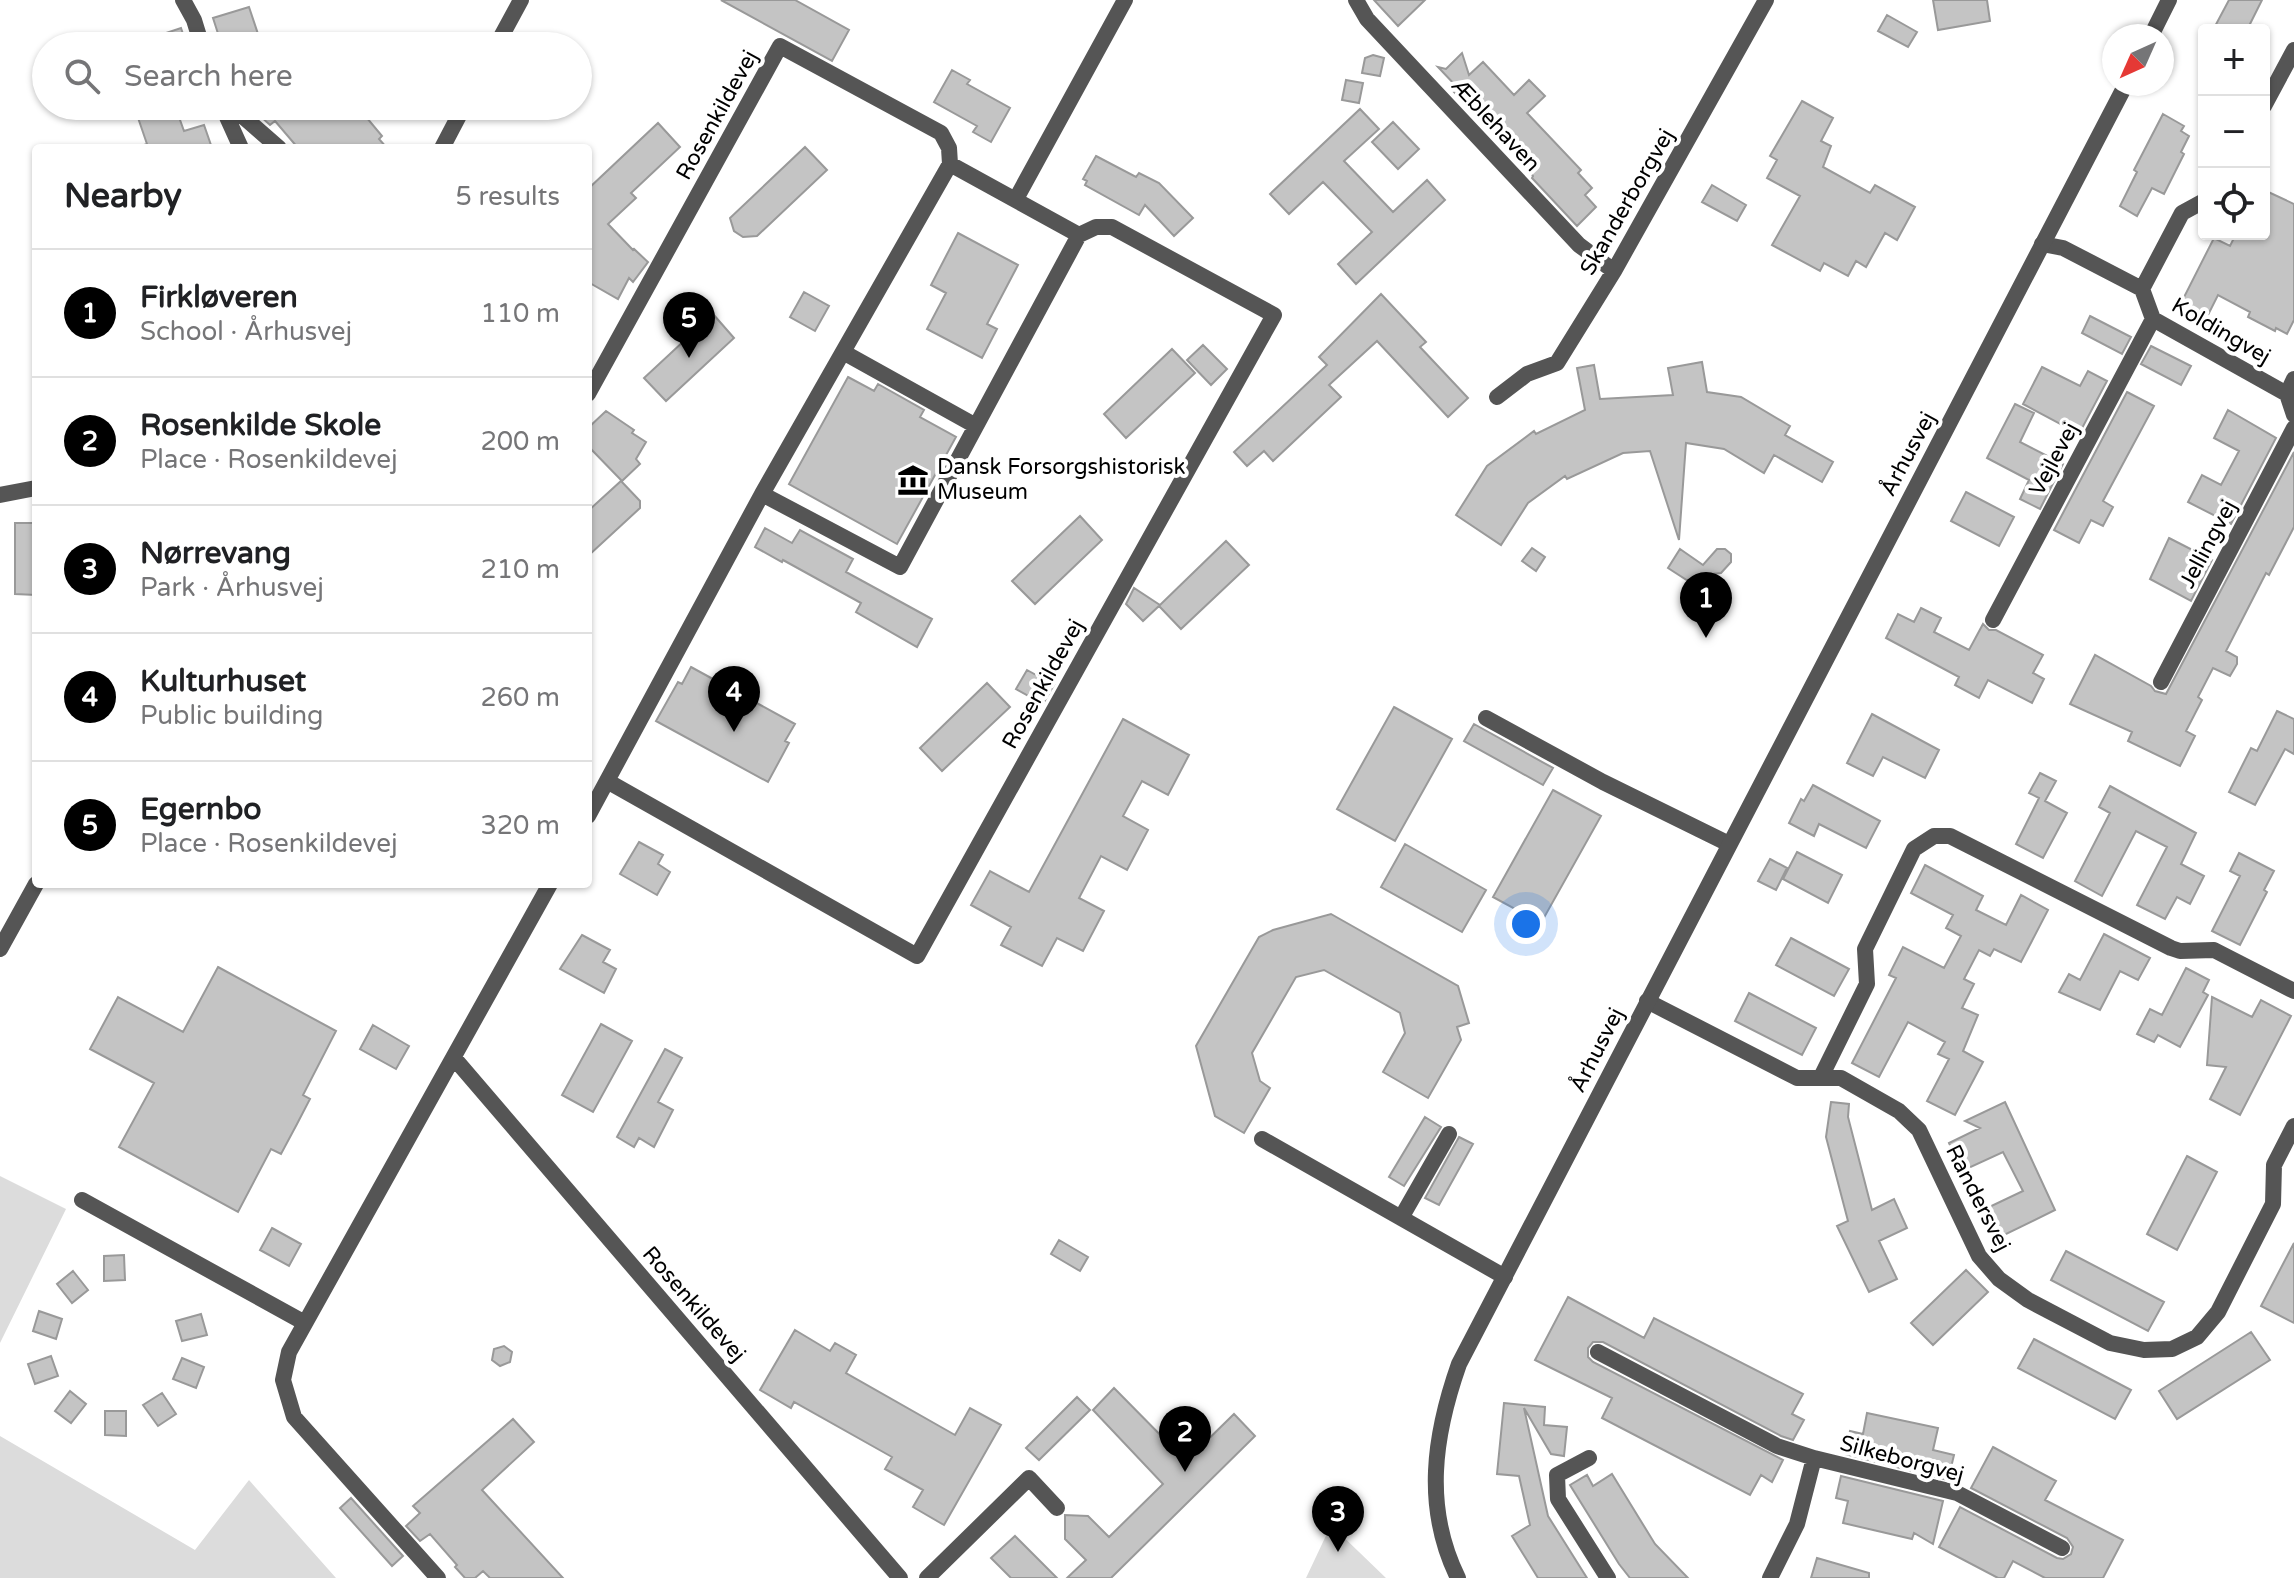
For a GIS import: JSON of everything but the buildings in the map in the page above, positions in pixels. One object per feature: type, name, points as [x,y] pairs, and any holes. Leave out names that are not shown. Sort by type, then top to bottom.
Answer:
[{"type":"street","points":[[183,0],[198,32]]},
{"type":"street","points":[[504,32],[521,0]]},
{"type":"street","points":[[1016,199],[1125,0]]},
{"type":"street","name":"Æblehaven","points":[[1356,0],[1367,19],[1579,245],[1614,271]]},
{"type":"street","name":"Skanderborgvej","points":[[1497,397],[1527,374],[1557,363],[1614,271],[1766,0]]},
{"type":"street","points":[[2157,24],[2169,0]]},
{"type":"street","name":"Rosenkildevej","points":[[592,387],[780,46],[941,133],[949,148],[950,164]]},
{"type":"street","points":[[2269,96],[2294,50]]},
{"type":"street","name":"Århusvej","points":[[1458,1578],[1448,1558],[1437,1509],[1436,1455],[1444,1409],[1459,1364],[2120,96]]},
{"type":"street","points":[[228,120],[239,144]]},
{"type":"street","points":[[247,120],[274,144]]},
{"type":"street","points":[[444,144],[457,120]]},
{"type":"street","points":[[592,809],[762,494],[950,164],[1079,235],[900,567],[762,494]]},
{"type":"street","points":[[2042,244],[2063,248],[2142,289],[2182,213],[2198,204]]},
{"type":"street","name":"Rosenkildevej","points":[[607,781],[917,956],[1274,315],[1112,227],[1096,227],[1079,235]]},
{"type":"street","name":"Koldingvej","points":[[2142,289],[2153,319],[2290,387],[2294,415]]},
{"type":"street","name":"Vejlevej","points":[[1993,620],[2153,319]]},
{"type":"street","points":[[843,352],[976,426]]},
{"type":"street","name":"Jellingvej","points":[[2161,682],[2294,428]]},
{"type":"street","points":[[0,495],[32,489]]},
{"type":"street","points":[[1486,718],[1603,782],[1729,844]]},
{"type":"street","points":[[1821,1077],[1867,984],[1865,949],[1914,849],[1934,836],[1950,836],[2171,948],[2180,951],[2214,950],[2294,991]]},
{"type":"street","points":[[1,946],[34,888]]},
{"type":"street","points":[[438,1578],[294,1417],[283,1380],[289,1352],[548,888]]},
{"type":"street","name":"Randersvej","points":[[1647,1001],[1797,1078],[1841,1078],[1899,1111],[1919,1130],[1979,1256],[1999,1279],[2028,1300],[2110,1343],[2144,1350],[2172,1349],[2197,1337],[2218,1312],[2273,1204],[2274,1165],[2294,1126]]},
{"type":"street","name":"Rosenkildevej","points":[[454,1058],[900,1578]]},
{"type":"street","points":[[1401,1218],[1449,1134]]},
{"type":"street","points":[[1262,1139],[1505,1277]]},
{"type":"street","points":[[82,1200],[305,1323]]},
{"type":"street","name":"Silkeborgvej","points":[[1598,1352],[1777,1446],[1957,1493],[2062,1548]]},
{"type":"street","points":[[1589,1458],[1557,1475],[1558,1499],[1608,1578]]},
{"type":"street","name":"Silkeborgvej","points":[[1770,1578],[1797,1524],[1814,1458]]},
{"type":"street","points":[[927,1578],[1029,1478],[1057,1508]]},
{"type":"shaded area","points":[[0,1176],[66,1209],[0,1343]]},
{"type":"shaded area","points":[[0,1436],[195,1550],[249,1480],[336,1578],[0,1578]]},
{"type":"shaded area","points":[[1331,1525],[1386,1578],[1306,1578]]},
{"type":"place","name":"Egernbo","points":[[689,358]]},
{"type":"place","name":"Dansk Forsorgshistorisk Museum","points":[[913,480]]},
{"type":"place","name":"Firkløveren","points":[[1706,638]]},
{"type":"place","name":"Kulturhuset","points":[[734,732]]},
{"type":"place","name":"Rosenkilde Skole","points":[[1185,1472]]},
{"type":"place","name":"Nørrevang","points":[[1338,1552]]}]
